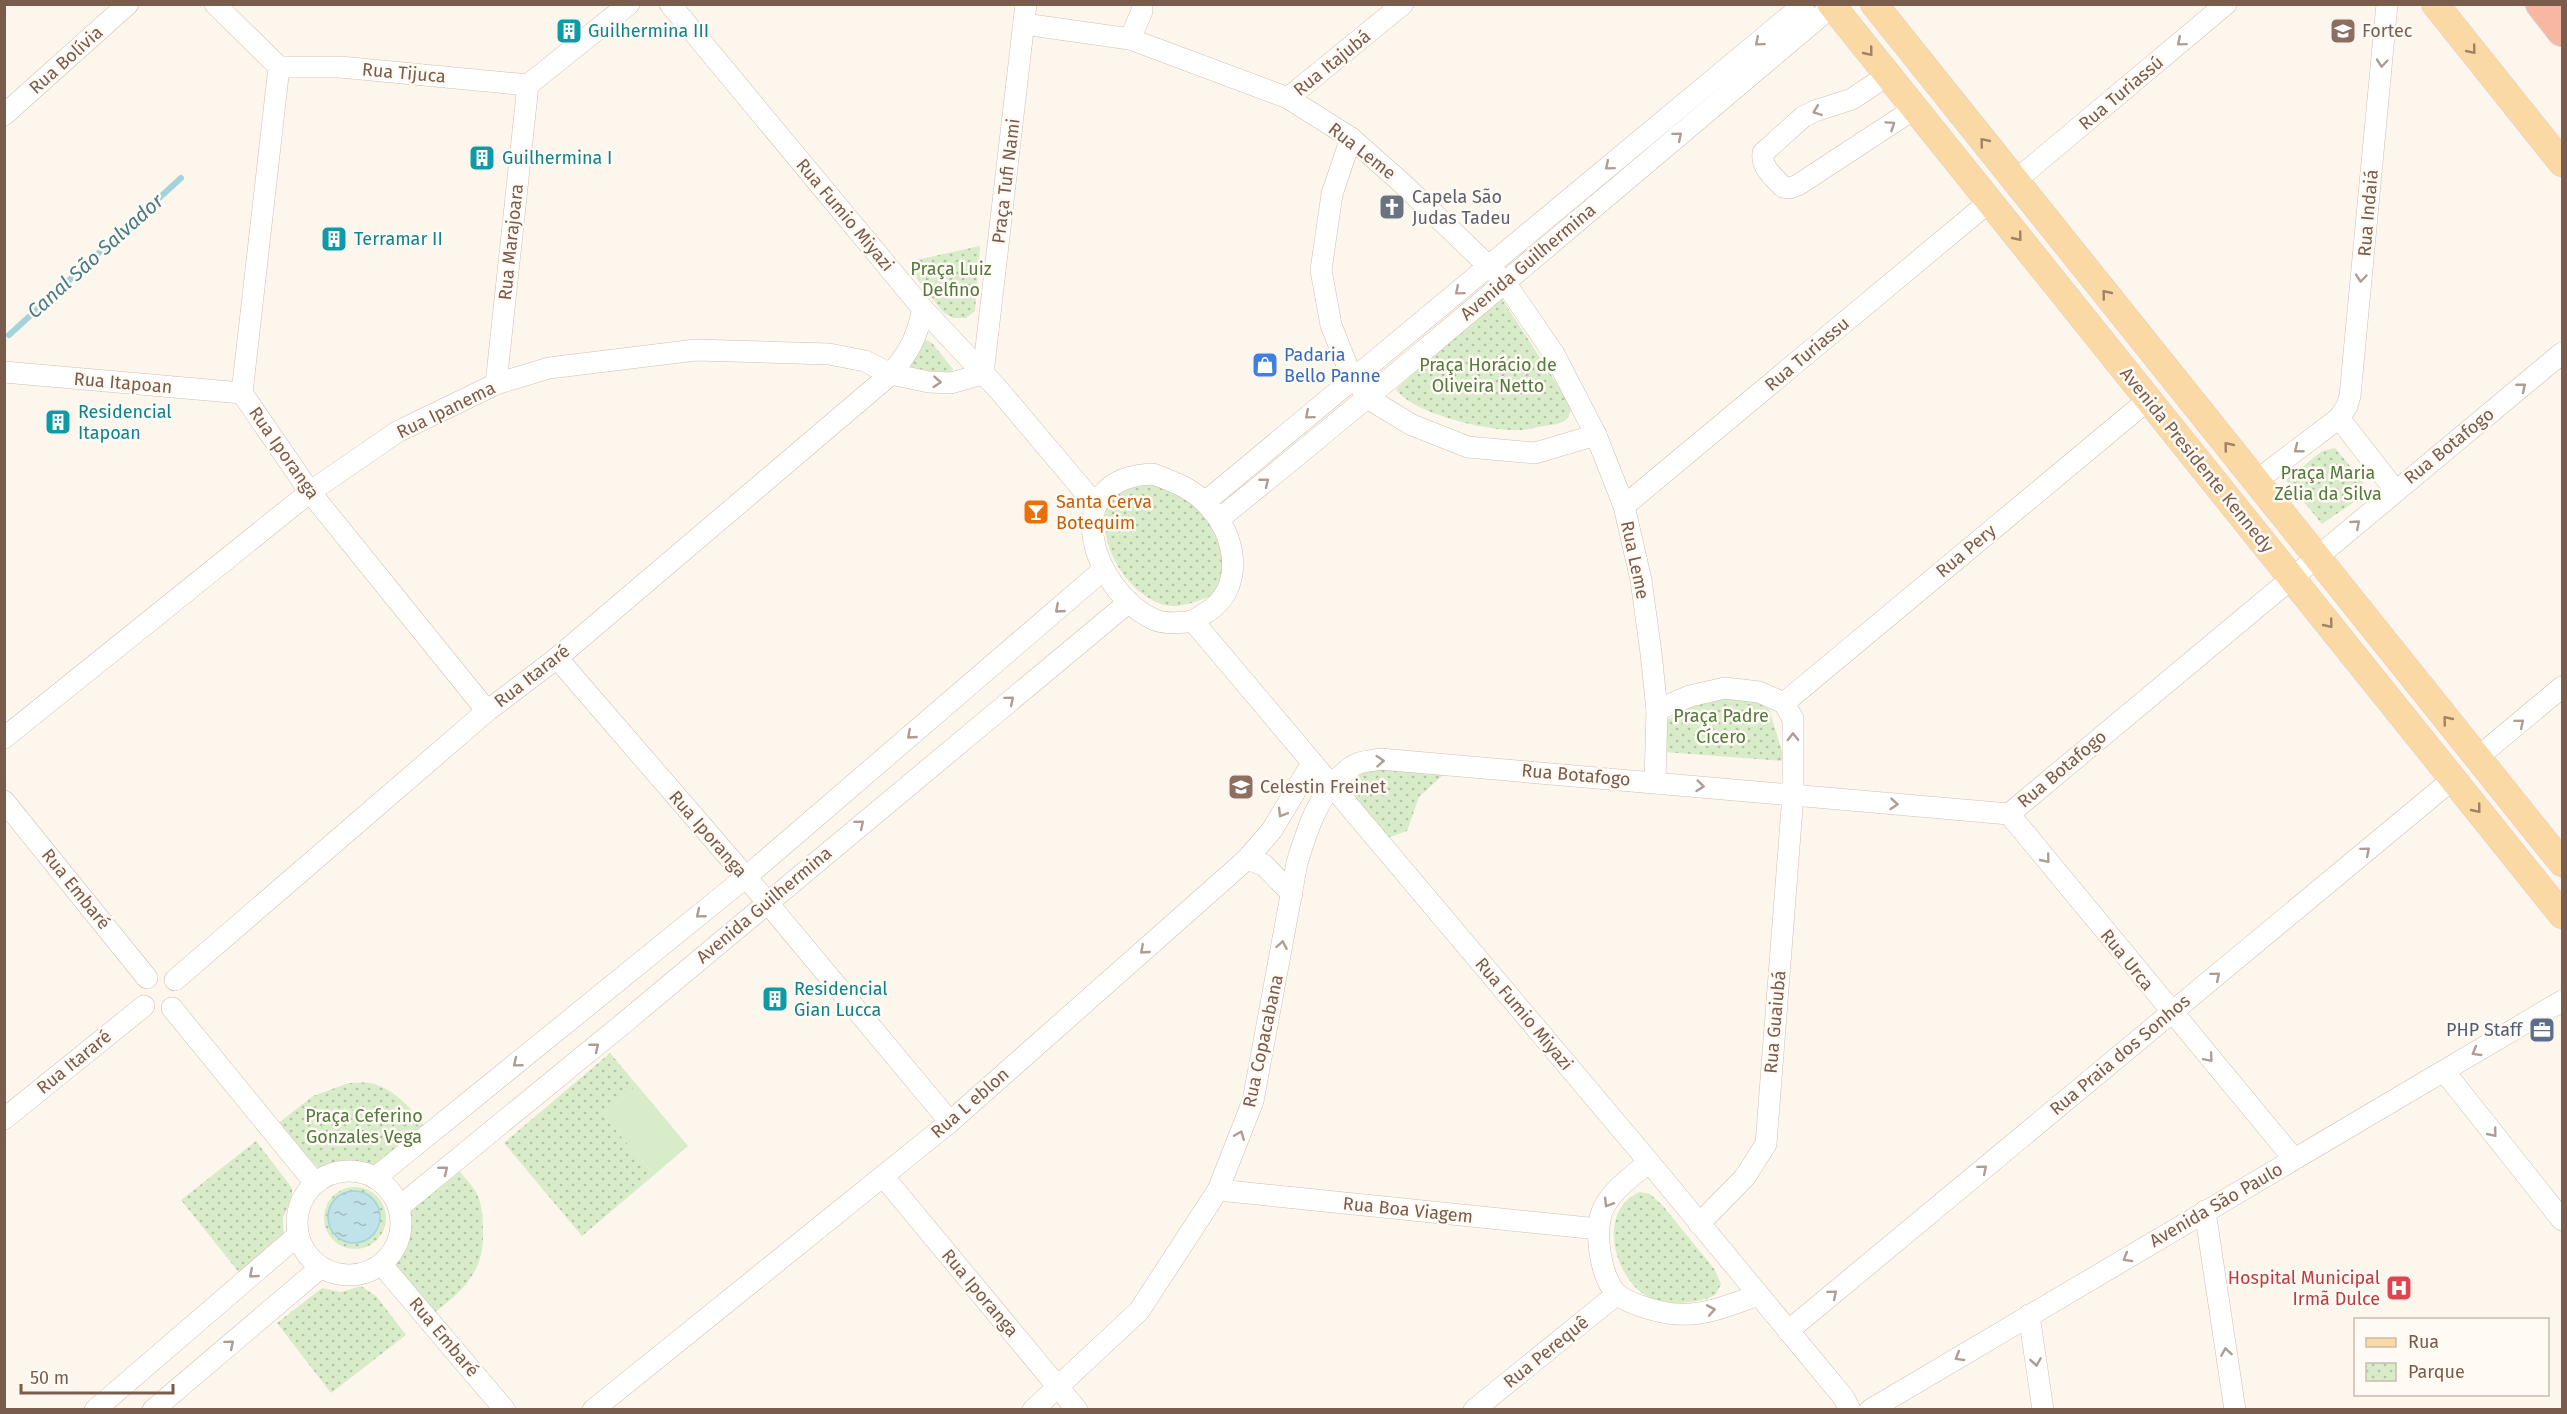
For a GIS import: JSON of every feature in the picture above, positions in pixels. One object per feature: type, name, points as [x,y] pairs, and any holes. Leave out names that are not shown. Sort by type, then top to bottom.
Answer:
[{"type":"highway","points":[[2541,4],[2562,31]]},
{"type":"main road","name":"Avenida Presidente Kennedy","points":[[1874,4],[2562,864]]},
{"type":"main road","points":[[2435,4],[2562,163]]},
{"type":"main road","name":"Avenida Presidente Kennedy","points":[[1833,5],[1914,109],[2562,915]]},
{"type":"street","name":"Rua Bolívia","points":[[4,114],[128,4]]},
{"type":"street","points":[[215,4],[279,67]]},
{"type":"street","points":[[528,85],[628,4]]},
{"type":"street","name":"Rua Fumio Miyazi","points":[[670,4],[923,309],[983,374],[1095,504]]},
{"type":"street","points":[[1130,39],[1142,11],[1142,4]]},
{"type":"street","name":"Rua Itajubá","points":[[1288,98],[1403,4]]},
{"type":"street","name":"Avenida Guilhermina","points":[[1205,502],[1804,4]]},
{"type":"street","name":"Rua Turiassú","points":[[2015,181],[2226,4]]},
{"type":"street","name":"Rua Indaiá","points":[[2339,418],[2350,396],[2387,4]]},
{"type":"street","name":"Avenida Guilhermina","points":[[1219,519],[1369,399],[1504,281],[1833,5]]},
{"type":"street","name":"Rua Leme","points":[[1025,14],[1130,39],[1288,98],[1351,138],[1403,184],[1504,281],[1554,354],[1596,435],[1624,506],[1641,580],[1657,710],[1655,782]]},
{"type":"street","name":"Praça Tufi Nami","points":[[983,374],[1025,14]]},
{"type":"street","name":"Rua Tijuca","points":[[279,67],[340,67],[528,85]]},
{"type":"street","name":"Rua Iporanga","points":[[279,67],[242,393],[310,492],[487,711]]},
{"type":"street","points":[[1888,75],[1852,99],[1803,117],[1763,153],[1762,161],[1766,168],[1783,187],[1790,188],[1798,185],[1914,109]]},
{"type":"street","name":"Rua Marajoara","points":[[496,384],[528,85]]},
{"type":"street","points":[[1351,138],[1332,194],[1321,270],[1331,325],[1348,368],[1369,399],[1412,425],[1468,447],[1534,453],[1596,435]]},
{"type":"street","name":"Rua Turiassu","points":[[1624,506],[1989,202]]},
{"type":"street","name":"Rua Itararé","points":[[175,980],[487,711],[557,658],[891,374],[909,351],[918,334],[923,309]]},
{"type":"street","name":"Rua Ipanema","points":[[4,738],[310,492],[397,432],[496,384],[549,368],[696,350],[829,354],[865,361],[891,374],[929,382],[951,383],[983,374]]},
{"type":"street","name":"Rua Botafogo","points":[[1329,785],[1354,764],[1380,759],[2009,814],[2562,353]]},
{"type":"street","name":"Rua Itapoan","points":[[4,372],[242,393]]},
{"type":"street","name":"Rua Pery","points":[[1784,703],[2148,400]]},
{"type":"street","points":[[2256,481],[2339,418],[2395,490]]},
{"type":"street","points":[[1153,474],[1180,484],[1205,502],[1227,532],[1234,556],[1230,583],[1220,605],[1193,621],[1174,623],[1156,621],[1114,588],[1103,570],[1093,546],[1095,504],[1114,483],[1134,475],[1153,474]]},
{"type":"street","name":"Avenida Guilhermina","points":[[375,1178],[746,877],[1103,570]]},
{"type":"street","name":"Avenida Guilhermina","points":[[399,1207],[1129,602]]},
{"type":"street","name":"Rua Fumio Miyazi","points":[[1193,621],[1649,1162],[1844,1398],[1850,1410]]},
{"type":"street","name":"Rua Iporanga","points":[[557,658],[746,877],[950,1122]]},
{"type":"street","points":[[2477,758],[2562,687]]},
{"type":"street","points":[[1657,710],[1690,696],[1725,688],[1759,692],[1784,703],[1793,719],[1793,795]]},
{"type":"street","name":"Rua L eblon","points":[[593,1410],[950,1122],[1247,859],[1272,830],[1312,763]]},
{"type":"street","name":"Rua Praia dos Sonhos","points":[[1788,1331],[2453,779]]},
{"type":"street","name":"Rua Copacabana","points":[[1033,1410],[1139,1311],[1218,1190],[1254,1101],[1304,840],[1329,785]]},
{"type":"street","name":"Rua Guaiubá","points":[[1699,1224],[1745,1177],[1766,1144],[1793,795]]},
{"type":"street","name":"Rua Embaré","points":[[4,801],[147,978]]},
{"type":"street","name":"Rua Urca","points":[[2009,814],[2171,1013],[2294,1159]]},
{"type":"street","points":[[1247,859],[1263,865],[1292,894]]},
{"type":"street","points":[[161,973],[175,980],[179,995],[172,1008],[158,1013],[144,1006],[140,991],[147,978],[161,973]]},
{"type":"street","name":"Avenida São Paulo","points":[[1870,1410],[2562,1001]]},
{"type":"street","name":"Rua Itararé","points":[[4,1119],[144,1006]]},
{"type":"street","points":[[172,1008],[315,1183]]},
{"type":"street","points":[[2444,1071],[2562,1220]]},
{"type":"street","points":[[1649,1162],[1616,1190],[1603,1209],[1598,1230],[1606,1274],[1617,1294],[1634,1304],[1678,1314],[1717,1309],[1758,1295]]},
{"type":"street","points":[[345,1171],[361,1172],[375,1178],[386,1186],[399,1207],[401,1223],[399,1238],[393,1253],[368,1273],[351,1276],[335,1274],[320,1268],[310,1259],[297,1236],[298,1207],[305,1193],[329,1174],[345,1171]]},
{"type":"street","name":"Rua Iporanga","points":[[883,1176],[1077,1410]]},
{"type":"street","name":"Rua Boa Viagem","points":[[1218,1190],[1598,1230]]},
{"type":"street","points":[[2205,1211],[2235,1410]]},
{"type":"street","points":[[95,1410],[297,1236]]},
{"type":"street","name":"Rua Embaré","points":[[382,1264],[505,1410]]},
{"type":"street","points":[[153,1410],[320,1268]]},
{"type":"street","name":"Rua Perequê","points":[[1474,1410],[1617,1294]]},
{"type":"street","points":[[2029,1316],[2043,1410]]},
{"type":"green space","name":"Praça Luiz Delfino","points":[[980,246],[975,311],[966,318],[953,318],[943,312],[917,279],[916,260]]},
{"type":"green space","name":"Praça Horácio de Oliveira Netto","points":[[1500,296],[1572,407],[1566,420],[1552,425],[1521,430],[1491,428],[1453,420],[1435,413],[1405,398],[1396,389]]},
{"type":"green space","points":[[926,340],[932,343],[953,369],[952,372],[904,368]]},
{"type":"green space","name":"Praça Maria Zélia da Silva","points":[[2335,448],[2364,483],[2361,497],[2322,524],[2286,480],[2322,451]]},
{"type":"green space","points":[[1125,480],[1173,487],[1211,520],[1228,561],[1214,594],[1189,604],[1168,606],[1147,597],[1123,575],[1108,544],[1105,513],[1110,498]]},
{"type":"green space","name":"Praça Padre Cícero","points":[[1721,695],[1754,701],[1769,709],[1785,761],[1664,752],[1660,724],[1705,698]]},
{"type":"green space","points":[[1375,766],[1444,774],[1419,797],[1407,831],[1385,839],[1354,801],[1357,779]]},
{"type":"green space","points":[[610,1053],[637,1085],[602,1114],[654,1175],[582,1236],[504,1143]]},
{"type":"green space","name":"Praça Ceferino Gonzales Vega","points":[[349,1083],[374,1084],[393,1093],[429,1132],[372,1174],[353,1168],[321,1171],[276,1125],[313,1096]]},
{"type":"green space","points":[[637,1085],[688,1146],[654,1175],[602,1114]]},
{"type":"green space","name":"Praça Ceferino Gonzales Vega","points":[[256,1141],[292,1188],[292,1196],[283,1218],[284,1238],[241,1275],[181,1200]]},
{"type":"green space","name":"Praça Ceferino Gonzales Vega","points":[[454,1165],[479,1198],[483,1245],[480,1259],[469,1280],[452,1299],[430,1316],[395,1271],[403,1223],[399,1210]]},
{"type":"green space","name":"Praça Ceferino Gonzales Vega","points":[[355,1187],[377,1196],[386,1218],[377,1240],[355,1249],[333,1240],[324,1218],[333,1196]]},
{"type":"green space","points":[[1640,1192],[1650,1194],[1663,1206],[1715,1270],[1721,1284],[1716,1294],[1697,1301],[1667,1302],[1650,1298],[1634,1286],[1618,1258],[1614,1243],[1614,1227],[1618,1213],[1627,1201]]},
{"type":"green space","points":[[361,1286],[376,1296],[406,1335],[331,1393],[277,1323],[322,1288],[341,1292]]},
{"type":"water","name":"Praça Ceferino Gonzales Vega","points":[[354,1191],[364,1193],[372,1199],[378,1207],[380,1217],[378,1227],[372,1235],[364,1241],[354,1243],[344,1241],[336,1235],[330,1227],[328,1217],[330,1207],[336,1199],[344,1193]]},
{"type":"waterway","name":"Canal São Salvador","points":[[9,335],[181,178]]},
{"type":"place","name":"Guilhermina III","points":[[569,31]]},
{"type":"place","name":"Fortec","points":[[2343,31]]},
{"type":"place","name":"Guilhermina I","points":[[482,158]]},
{"type":"place","name":"Capela São Judas Tadeu","points":[[1392,207]]},
{"type":"place","name":"Terramar II","points":[[334,239]]},
{"type":"place","name":"Padaria Bello Panne","points":[[1265,365]]},
{"type":"place","name":"Residencial Itapoan","points":[[58,422]]},
{"type":"place","name":"Santa Cerva Botequim","points":[[1036,512]]},
{"type":"place","name":"Celestin Freinet","points":[[1241,787]]},
{"type":"place","name":"Residencial Gian Lucca","points":[[775,999]]},
{"type":"place","name":"PHP Staff","points":[[2542,1030]]},
{"type":"place","name":"Hospital Municipal Irmã Dulce","points":[[2399,1288]]}]
